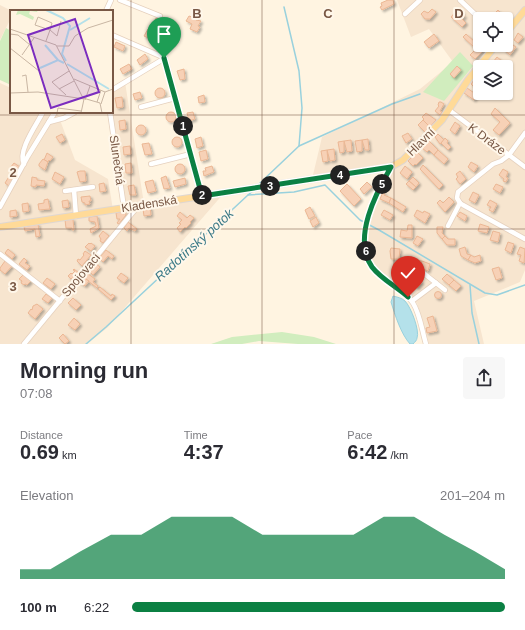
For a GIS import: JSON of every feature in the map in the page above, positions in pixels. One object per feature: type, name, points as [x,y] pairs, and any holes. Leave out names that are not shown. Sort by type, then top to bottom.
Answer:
[{"type":"main road","points":[[513,25],[525,10]]},
{"type":"main road","name":"Hlavní","points":[[222,194],[391,167],[403,160],[436,127],[468,80],[490,52]]},
{"type":"main road","name":"Kladenská","points":[[0,226],[222,194]]},
{"type":"street","points":[[106,10],[111,0]]},
{"type":"street","points":[[120,0],[160,16]]},
{"type":"street","points":[[406,14],[420,0]]},
{"type":"street","points":[[460,0],[473,12]]},
{"type":"street","points":[[113,35],[164,58]]},
{"type":"street","points":[[113,89],[164,58]]},
{"type":"street","points":[[164,58],[202,196]]},
{"type":"street","points":[[141,107],[175,98]]},
{"type":"street","name":"K Dráze","points":[[449,110],[525,167]]},
{"type":"street","points":[[24,164],[22,159],[23,152],[42,113]]},
{"type":"street","points":[[0,207],[54,113]]},
{"type":"street","points":[[50,122],[64,118],[73,113]]},
{"type":"street","name":"Slunečná","points":[[110,113],[124,208]]},
{"type":"street","points":[[525,133],[509,155],[501,161],[493,164],[458,192],[457,198],[460,203],[525,239]]},
{"type":"street","points":[[150,164],[191,154]]},
{"type":"street","points":[[391,167],[377,193],[371,211],[366,230],[365,248],[373,268],[412,302],[416,310],[426,344]]},
{"type":"street","points":[[64,191],[93,187]]},
{"type":"street","points":[[74,190],[76,216]]},
{"type":"street","points":[[448,226],[460,203]]},
{"type":"street","name":"Spojovací","points":[[24,344],[138,206]]},
{"type":"street","points":[[0,254],[60,301]]},
{"type":"street","points":[[422,272],[445,290]]},
{"type":"street","points":[[412,302],[436,283]]},
{"type":"shaded area","points":[[397,0],[525,0],[525,270],[520,282],[474,301],[484,344],[429,344],[417,303],[390,284],[368,257],[366,234],[369,217],[391,168],[313,175],[322,137],[420,89],[453,62],[429,29],[411,37]]},
{"type":"shaded area","points":[[0,5],[10,10],[10,20],[0,40]]},
{"type":"shaded area","points":[[125,82],[144,204],[224,193],[108,327],[87,344],[0,344],[0,83],[10,88],[10,113],[57,113],[75,160],[108,179],[113,210],[125,208],[112,113],[113,89]]},
{"type":"green space","points":[[6,28],[10,30],[10,85],[0,80],[0,41]]},
{"type":"green space","points":[[460,52],[473,66],[444,101],[423,92]]},
{"type":"green space","points":[[282,332],[314,337],[336,344],[298,344],[259,341],[242,344],[211,344],[232,337]]},
{"type":"water","points":[[393,296],[401,298],[405,301],[412,313],[418,335],[417,340],[413,344],[410,344],[407,340],[399,324],[391,302]]},
{"type":"building","points":[[388,0],[393,0],[394,4],[382,10],[380,7],[382,6],[381,3]]},
{"type":"building","points":[[432,9],[436,12],[430,19],[425,19],[421,14],[424,11],[428,13]]},
{"type":"building","points":[[457,10],[463,12],[462,15],[465,16],[462,19],[466,23],[462,27],[451,17]]},
{"type":"building","points":[[194,13],[198,15],[196,20],[201,21],[197,32],[190,29],[192,24],[186,21],[189,16],[192,17]]},
{"type":"building","points":[[156,18],[160,20],[154,34],[153,33],[150,39],[144,36],[151,26],[154,28]]},
{"type":"building","points":[[518,33],[523,37],[518,43],[514,40]]},
{"type":"building","points":[[434,34],[439,41],[429,48],[424,42]]},
{"type":"building","points":[[466,34],[473,40],[473,46],[463,37]]},
{"type":"building","points":[[116,42],[125,46],[123,51],[114,47]]},
{"type":"building","points":[[473,52],[482,52],[475,59],[470,55]]},
{"type":"building","points":[[145,54],[148,59],[140,65],[137,60]]},
{"type":"building","points":[[129,64],[132,69],[123,74],[120,69]]},
{"type":"building","points":[[457,66],[461,70],[454,78],[450,74]]},
{"type":"building","points":[[184,69],[185,79],[180,80],[177,71]]},
{"type":"building","points":[[160,88],[165,93],[160,98],[155,93]]},
{"type":"building","points":[[467,88],[473,92],[473,99],[464,93]]},
{"type":"building","points":[[140,92],[142,98],[135,100],[133,94]]},
{"type":"building","points":[[204,95],[205,102],[199,103],[198,97]]},
{"type":"building","points":[[122,97],[123,107],[117,108],[115,98]]},
{"type":"building","points":[[439,102],[444,104],[440,111],[442,112],[440,115],[435,111],[439,106]]},
{"type":"building","points":[[495,108],[510,123],[499,135],[493,130],[500,122],[491,114]]},
{"type":"building","points":[[171,112],[176,117],[171,122],[166,117]]},
{"type":"building","points":[[193,112],[195,119],[189,121],[187,113]]},
{"type":"building","points":[[426,113],[436,120],[430,127],[422,117]]},
{"type":"building","points":[[125,120],[126,129],[120,130],[119,121]]},
{"type":"building","points":[[423,120],[430,127],[425,132],[418,125]]},
{"type":"building","points":[[455,122],[460,126],[455,134],[450,130]]},
{"type":"building","points":[[141,125],[146,130],[141,135],[136,130]]},
{"type":"building","points":[[408,133],[412,139],[406,143],[402,136]]},
{"type":"building","points":[[62,134],[65,140],[60,143],[56,137]]},
{"type":"building","points":[[438,134],[444,140],[440,144],[435,137]]},
{"type":"building","points":[[177,137],[182,142],[177,147],[172,142]]},
{"type":"building","points":[[201,137],[203,146],[197,148],[195,139]]},
{"type":"building","points":[[445,138],[451,147],[448,150],[441,143]]},
{"type":"building","points":[[368,139],[369,150],[365,150],[362,140]]},
{"type":"building","points":[[351,140],[352,151],[347,152],[344,141]]},
{"type":"building","points":[[362,140],[362,151],[357,152],[355,141]]},
{"type":"building","points":[[344,141],[344,152],[340,153],[338,142]]},
{"type":"building","points":[[429,141],[438,150],[434,155],[429,150],[427,152],[422,148]]},
{"type":"building","points":[[149,143],[152,154],[145,155],[142,144]]},
{"type":"building","points":[[130,146],[131,154],[124,155],[123,147]]},
{"type":"building","points":[[334,149],[335,160],[330,161],[327,150]]},
{"type":"building","points":[[206,150],[208,159],[201,161],[199,152]]},
{"type":"building","points":[[327,150],[328,161],[323,162],[321,151]]},
{"type":"building","points":[[438,150],[448,159],[444,164],[434,155]]},
{"type":"building","points":[[417,152],[423,158],[413,166],[408,161]]},
{"type":"building","points":[[47,153],[53,157],[48,162],[44,160]]},
{"type":"building","points":[[43,159],[48,162],[45,170],[39,166]]},
{"type":"building","points":[[471,162],[478,166],[474,172],[468,167]]},
{"type":"building","points":[[14,163],[20,167],[15,175],[12,173],[13,171],[10,168]]},
{"type":"building","points":[[131,163],[132,173],[126,173],[125,164]]},
{"type":"building","points":[[180,164],[185,169],[180,174],[175,169]]},
{"type":"building","points":[[423,165],[443,185],[439,189],[420,169]]},
{"type":"building","points":[[212,166],[214,172],[204,176],[203,171],[206,171],[205,168]]},
{"type":"building","points":[[405,166],[412,172],[407,179],[400,173]]},
{"type":"building","points":[[503,169],[508,172],[506,182],[503,181],[504,179],[499,175]]},
{"type":"building","points":[[85,171],[86,181],[80,182],[77,172]]},
{"type":"building","points":[[460,171],[466,179],[460,184],[456,179],[458,177],[456,174]]},
{"type":"building","points":[[55,172],[64,177],[60,184],[52,179]]},
{"type":"building","points":[[10,175],[14,177],[9,186],[5,183]]},
{"type":"building","points":[[166,176],[170,188],[164,189],[161,178]]},
{"type":"building","points":[[32,177],[37,178],[37,180],[45,181],[44,186],[31,186]]},
{"type":"building","points":[[413,177],[419,183],[416,187],[409,181]]},
{"type":"building","points":[[185,178],[186,184],[175,187],[173,181]]},
{"type":"building","points":[[153,180],[156,191],[148,193],[145,182]]},
{"type":"building","points":[[409,181],[416,187],[413,190],[406,184]]},
{"type":"building","points":[[367,182],[372,187],[364,194],[360,189]]},
{"type":"building","points":[[104,183],[106,191],[100,192],[99,184]]},
{"type":"building","points":[[347,184],[361,199],[354,206],[340,191]]},
{"type":"building","points":[[496,184],[503,187],[500,193],[493,189]]},
{"type":"building","points":[[134,185],[136,195],[130,195],[128,186]]},
{"type":"building","points":[[383,192],[385,193],[384,195],[391,198],[389,203],[380,199]]},
{"type":"building","points":[[473,192],[479,195],[475,203],[469,200]]},
{"type":"building","points":[[90,196],[90,204],[85,205],[85,203],[82,202],[81,197]]},
{"type":"building","points":[[449,197],[454,202],[445,212],[437,203],[440,200],[443,203]]},
{"type":"building","points":[[391,198],[406,207],[403,212],[389,203]]},
{"type":"building","points":[[48,199],[50,209],[39,210],[38,204],[44,203],[44,200]]},
{"type":"building","points":[[68,200],[69,207],[63,208],[62,201]]},
{"type":"building","points":[[490,200],[497,204],[493,212],[489,210],[491,207],[487,205]]},
{"type":"building","points":[[28,203],[29,211],[23,212],[22,204]]},
{"type":"building","points":[[150,207],[151,215],[144,216],[143,209]]},
{"type":"building","points":[[310,207],[315,216],[309,219],[305,210]]},
{"type":"building","points":[[16,210],[17,216],[10,217],[10,211]]},
{"type":"building","points":[[384,210],[393,215],[390,220],[381,215]]},
{"type":"building","points":[[417,210],[430,214],[425,223],[414,216]]},
{"type":"building","points":[[125,211],[126,215],[119,224],[117,223],[120,219],[117,219],[116,213]]},
{"type":"building","points":[[180,212],[187,218],[190,215],[194,218],[186,228],[185,227],[180,232],[177,228],[181,224],[179,223],[182,220],[177,216]]},
{"type":"building","points":[[460,212],[467,216],[465,221],[457,216]]},
{"type":"building","points":[[97,216],[99,228],[91,233],[90,229],[96,226],[95,222],[89,221],[89,217]]},
{"type":"building","points":[[316,217],[319,223],[313,227],[310,221]]},
{"type":"building","points":[[73,219],[74,230],[72,230],[72,228],[66,228],[65,220]]},
{"type":"building","points":[[128,222],[137,229],[135,231],[129,228],[127,231],[124,228]]},
{"type":"building","points":[[38,224],[40,236],[36,237],[35,229],[25,231],[24,227]]},
{"type":"building","points":[[480,224],[489,227],[487,233],[478,231]]},
{"type":"building","points":[[408,225],[412,225],[412,238],[400,237],[401,230],[407,231]]},
{"type":"building","points":[[437,227],[443,227],[442,233],[445,236],[442,239],[437,233]]},
{"type":"building","points":[[103,231],[109,236],[103,243],[100,241],[101,239],[99,236]]},
{"type":"building","points":[[493,231],[500,233],[498,242],[490,240]]},
{"type":"building","points":[[417,236],[423,239],[418,246],[413,243]]},
{"type":"building","points":[[445,236],[448,239],[455,239],[455,245],[447,245],[442,239]]},
{"type":"building","points":[[508,242],[514,244],[511,253],[505,250]]},
{"type":"building","points":[[89,243],[95,246],[91,251],[85,247]]},
{"type":"building","points":[[465,247],[467,254],[471,255],[468,260],[461,256],[459,249]]},
{"type":"building","points":[[520,247],[525,249],[524,263],[519,261],[521,255],[517,254]]},
{"type":"building","points":[[391,248],[400,249],[399,259],[391,259]]},
{"type":"building","points":[[8,249],[15,255],[12,259],[5,253]]},
{"type":"building","points":[[106,250],[114,256],[112,259],[108,256],[103,262],[99,258]]},
{"type":"building","points":[[85,251],[91,255],[82,266],[77,261],[84,255],[83,254]]},
{"type":"building","points":[[471,255],[474,257],[480,255],[481,261],[475,263],[468,260]]},
{"type":"building","points":[[24,258],[27,261],[25,263],[30,266],[27,270],[19,264]]},
{"type":"building","points":[[413,259],[422,261],[420,268],[411,265]]},
{"type":"building","points":[[5,261],[12,266],[5,274],[0,270],[0,268]]},
{"type":"building","points":[[422,261],[430,264],[428,271],[420,268]]},
{"type":"building","points":[[95,263],[100,267],[93,275],[89,271]]},
{"type":"building","points":[[499,267],[502,278],[496,280],[492,269]]},
{"type":"building","points":[[74,269],[79,273],[74,279],[71,279],[68,276],[75,271],[73,270]]},
{"type":"building","points":[[408,270],[415,276],[410,282],[404,276]]},
{"type":"building","points":[[87,273],[95,279],[93,282],[98,286],[97,288],[83,277]]},
{"type":"building","points":[[121,273],[128,278],[124,283],[117,278]]},
{"type":"building","points":[[447,274],[454,280],[449,285],[442,279]]},
{"type":"building","points":[[23,275],[31,281],[27,285],[21,283],[22,281],[19,279]]},
{"type":"building","points":[[415,276],[422,282],[417,288],[410,282]]},
{"type":"building","points":[[83,277],[89,281],[85,286],[79,282]]},
{"type":"building","points":[[47,278],[55,284],[51,289],[43,283]]},
{"type":"building","points":[[454,280],[461,286],[456,291],[449,285]]},
{"type":"building","points":[[100,287],[111,296],[112,294],[115,296],[111,300],[98,289]]},
{"type":"building","points":[[438,291],[441,292],[441,298],[438,299],[435,298],[434,295],[435,292]]},
{"type":"building","points":[[46,294],[52,298],[48,303],[42,299]]},
{"type":"building","points":[[73,298],[81,305],[76,310],[68,303]]},
{"type":"building","points":[[37,304],[43,309],[35,319],[28,313],[31,309],[32,310],[33,306]]},
{"type":"building","points":[[433,316],[437,331],[427,333],[426,328],[430,327],[427,318]]},
{"type":"building","points":[[74,318],[80,324],[75,330],[68,325]]},
{"type":"building","points":[[63,334],[69,341],[65,344],[59,338]]},
{"type":"waterway","points":[[259,184],[299,146],[302,108],[299,71],[284,7]]},
{"type":"waterway","points":[[299,146],[392,104],[420,94]]},
{"type":"waterway","name":"Radotínský potok","points":[[86,344],[248,195],[294,192],[325,185],[360,220],[485,293],[497,295],[525,285]]},
{"type":"waterway","name":"Radotínský potok","points":[[248,195],[254,190]]},
{"type":"waterway","points":[[470,285],[472,313],[479,344]]},
{"type":"route","points":[[164,58],[202,196],[381,170],[391,167],[380,186],[371,211],[366,230],[365,248],[373,268],[408,297]]}]
